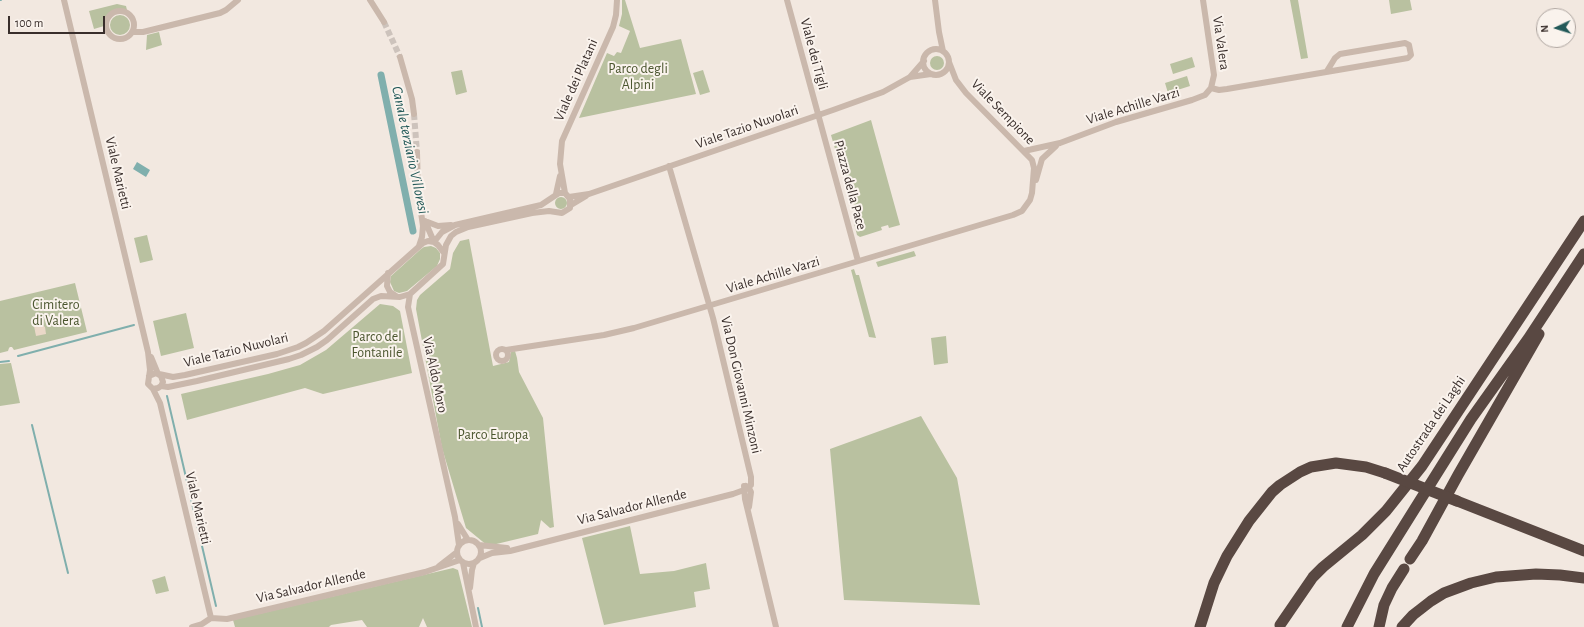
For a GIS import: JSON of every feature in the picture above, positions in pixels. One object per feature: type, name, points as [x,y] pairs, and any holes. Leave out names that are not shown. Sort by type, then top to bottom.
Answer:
[{"type":"highway","name":"Autostrada dei Laghi","points":[[1280,625],[1313,577],[1362,535],[1386,511],[1413,478],[1584,221]]},
{"type":"highway","points":[[1347,627],[1374,574],[1471,420],[1528,340],[1584,254]]},
{"type":"highway","points":[[1410,559],[1422,541],[1458,475],[1553,310],[1570,275]]},
{"type":"highway","points":[[1200,627],[1214,583],[1227,556],[1248,520],[1280,485],[1311,467],[1336,463],[1366,467],[1457,500],[1584,551]]},
{"type":"highway","points":[[1379,627],[1384,605],[1392,588],[1404,569]]},
{"type":"highway","points":[[1402,627],[1413,615],[1431,601],[1444,593],[1471,583],[1502,576],[1530,574],[1560,575],[1584,578]]},
{"type":"street","name":"Viale Marietti","points":[[64,0],[148,352],[149,376]]},
{"type":"street","points":[[132,30],[140,33],[220,13],[238,0]]},
{"type":"street","points":[[370,0],[384,22]]},
{"type":"street","name":"Viale dei Platani","points":[[567,195],[561,171],[560,158],[562,141],[612,28],[616,15],[616,0]]},
{"type":"street","name":"Viale dei Tigli","points":[[788,0],[818,115]]},
{"type":"street","points":[[935,0],[943,51],[949,62],[947,69],[941,74],[931,74],[926,69],[924,62],[926,54],[933,50],[943,51]]},
{"type":"street","name":"Via Valera","points":[[1203,0],[1214,71],[1214,80],[1211,88]]},
{"type":"street","points":[[121,11],[125,12],[131,17],[132,30],[129,35],[121,38],[112,36],[107,28],[107,20],[112,13],[121,11]]},
{"type":"street","points":[[933,50],[939,32]]},
{"type":"street","points":[[1211,88],[1219,90],[1227,89],[1408,58],[1411,55],[1410,45],[1405,43],[1340,54],[1327,71]]},
{"type":"street","points":[[1337,56],[1336,63],[1341,69]]},
{"type":"street","points":[[400,57],[412,99],[414,114]]},
{"type":"street","name":"Viale Tazio Nuvolari","points":[[571,205],[589,194],[883,92],[910,77],[924,62]]},
{"type":"street","name":"Viale Sempione","points":[[949,62],[956,80],[975,103],[1032,160]]},
{"type":"street","name":"Viale Tazio Nuvolari","points":[[910,77],[931,74]]},
{"type":"street","name":"Viale Sempione","points":[[941,74],[956,80]]},
{"type":"street","name":"Viale Achille Varzi","points":[[1024,151],[1060,143],[1116,122],[1199,98],[1208,93],[1211,88]]},
{"type":"street","name":"Piazza della Pace","points":[[818,115],[858,261]]},
{"type":"street","name":"Viale Achille Varzi","points":[[506,350],[612,334],[1013,216],[1022,211],[1026,206],[1032,193],[1042,159],[1051,149],[1060,143]]},
{"type":"street","points":[[417,152],[418,191],[423,232],[419,246]]},
{"type":"street","points":[[1032,160],[1042,159]]},
{"type":"street","name":"Viale Achille Varzi","points":[[1032,160],[1034,172],[1032,193]]},
{"type":"street","name":"Via Don Giovanni Minzoni","points":[[669,166],[710,306],[749,471],[745,488]]},
{"type":"street","name":"Viale dei Platani","points":[[554,196],[561,171]]},
{"type":"street","name":"Viale Tazio Nuvolari","points":[[567,195],[589,194]]},
{"type":"street","points":[[567,195],[571,205],[565,212],[556,212],[552,208],[554,196],[567,195]]},
{"type":"street","name":"Viale Tazio Nuvolari","points":[[159,374],[173,376],[185,375],[277,354],[302,345],[324,331],[419,246],[428,242],[434,242],[442,232],[455,225],[541,205],[554,196]]},
{"type":"street","name":"Viale Tazio Nuvolari","points":[[161,387],[168,387],[289,359],[317,347],[373,299],[381,296],[398,297],[410,294],[439,269],[444,261],[444,253],[448,240],[456,232],[462,229],[542,211],[556,212]]},
{"type":"street","points":[[422,214],[434,242],[444,253]]},
{"type":"street","points":[[425,222],[438,226],[455,225]]},
{"type":"street","points":[[388,273],[387,286],[390,292],[398,297]]},
{"type":"street","name":"Via Aldo Moro","points":[[410,294],[408,307],[455,518],[458,548]]},
{"type":"street","name":"Via Aldo Moro","points":[[398,297],[408,307]]},
{"type":"street","name":"Viale Marietti","points":[[148,352],[159,374]]},
{"type":"street","points":[[159,374],[163,380],[161,387],[153,389],[148,384],[149,376],[159,374]]},
{"type":"street","name":"Viale Marietti","points":[[160,403],[161,387]]},
{"type":"street","name":"Viale Marietti","points":[[153,389],[160,403],[211,618]]},
{"type":"street","points":[[745,488],[748,508],[776,627]]},
{"type":"street","name":"Via Salvador Allende","points":[[480,558],[492,553],[510,551],[726,496],[745,488]]},
{"type":"street","name":"Via Aldo Moro","points":[[455,518],[468,540]]},
{"type":"street","points":[[461,562],[469,564],[474,563],[480,558],[481,552],[479,545],[475,541],[468,540],[458,548],[461,562],[476,627]]},
{"type":"street","name":"Via Salvador Allende","points":[[479,545],[503,548],[521,548]]},
{"type":"street","name":"Via Salvador Allende","points":[[436,568],[458,548]]},
{"type":"street","name":"Via Salvador Allende","points":[[192,627],[202,624],[211,618],[227,619],[461,562]]},
{"type":"street","points":[[472,610],[470,584],[474,563]]},
{"type":"green space","name":"Parco degli Alpini","points":[[622,0],[625,0],[640,48],[681,39],[696,94],[579,118],[607,53],[614,56],[617,52],[621,53],[630,31],[619,26],[622,14]]},
{"type":"green space","points":[[1290,0],[1298,0],[1308,58],[1301,59]]},
{"type":"green space","points":[[1389,0],[1410,0],[1412,10],[1391,14]]},
{"type":"green space","points":[[117,4],[126,6],[127,10],[119,9],[111,12],[105,19],[104,26],[94,29],[89,11]]},
{"type":"green space","points":[[120,15],[127,18],[130,25],[127,32],[120,35],[113,32],[110,25],[113,18]]},
{"type":"green space","points":[[159,32],[162,45],[146,50],[147,35]]},
{"type":"green space","points":[[937,56],[942,58],[944,63],[942,68],[937,70],[932,68],[930,63],[932,58]]},
{"type":"green space","points":[[1192,57],[1195,67],[1173,74],[1170,64]]},
{"type":"green space","points":[[462,70],[467,92],[456,95],[451,72]]},
{"type":"green space","points":[[703,70],[710,92],[700,95],[693,73]]},
{"type":"green space","points":[[1187,76],[1190,86],[1168,93],[1165,83]]},
{"type":"green space","points":[[871,120],[900,225],[889,228],[888,225],[881,227],[882,230],[860,237],[857,235],[854,223],[854,220],[858,217],[839,149],[835,149],[831,135]]},
{"type":"green space","points":[[559,197],[563,197],[567,203],[563,209],[559,209],[555,205],[555,201]]},
{"type":"green space","points":[[147,235],[153,260],[140,263],[134,238]]},
{"type":"green space","name":"Parco Europa","points":[[469,239],[493,366],[509,362],[511,352],[515,351],[519,372],[543,418],[554,527],[550,528],[541,520],[538,534],[488,546],[466,528],[442,448],[416,309],[417,300],[420,295],[450,269],[453,253],[460,241]]},
{"type":"green space","points":[[431,246],[436,248],[440,253],[440,259],[437,266],[407,291],[399,293],[394,291],[390,282],[391,276],[421,249]]},
{"type":"green space","points":[[914,251],[916,256],[878,267],[876,262]]},
{"type":"green space","points":[[854,269],[856,275],[859,275],[876,338],[869,337],[851,270]]},
{"type":"green space","name":"Cimitero di Valera","points":[[75,283],[87,332],[14,350],[10,347],[8,351],[0,353],[0,301]]},
{"type":"green space","name":"Parco del Fontanile","points":[[380,304],[393,306],[400,311],[412,373],[323,394],[305,388],[187,420],[181,394],[300,365],[326,350]]},
{"type":"green space","points":[[186,313],[194,348],[161,356],[153,321]]},
{"type":"green space","points":[[946,336],[948,363],[934,365],[931,338]]},
{"type":"green space","points":[[11,363],[20,403],[0,406],[0,364]]},
{"type":"green space","points":[[921,416],[957,478],[980,605],[844,600],[830,449]]},
{"type":"green space","points":[[630,526],[640,574],[674,571],[706,563],[710,589],[694,592],[696,607],[604,625],[582,538]]},
{"type":"green space","points":[[453,568],[458,570],[472,627],[427,627],[423,618],[419,627],[367,627],[362,620],[331,625],[329,627],[235,627],[233,620]]},
{"type":"green space","points":[[165,576],[169,591],[156,594],[152,580]]},
{"type":"shaded area","points":[[41,324],[45,327],[46,334],[36,336],[34,326]]},
{"type":"water","points":[[137,162],[150,170],[146,177],[133,169]]},
{"type":"waterway","name":"Canale terziario Villoresi","points":[[381,75],[413,231]]},
{"type":"waterway","points":[[18,356],[134,325]]},
{"type":"waterway","points":[[0,362],[9,361]]},
{"type":"waterway","points":[[167,396],[216,606]]},
{"type":"waterway","points":[[32,425],[68,573]]},
{"type":"waterway","points":[[478,608],[482,627]]},
{"type":"tunnel","points":[[384,22],[400,57]]},
{"type":"tunnel","points":[[414,114],[417,152]]}]
